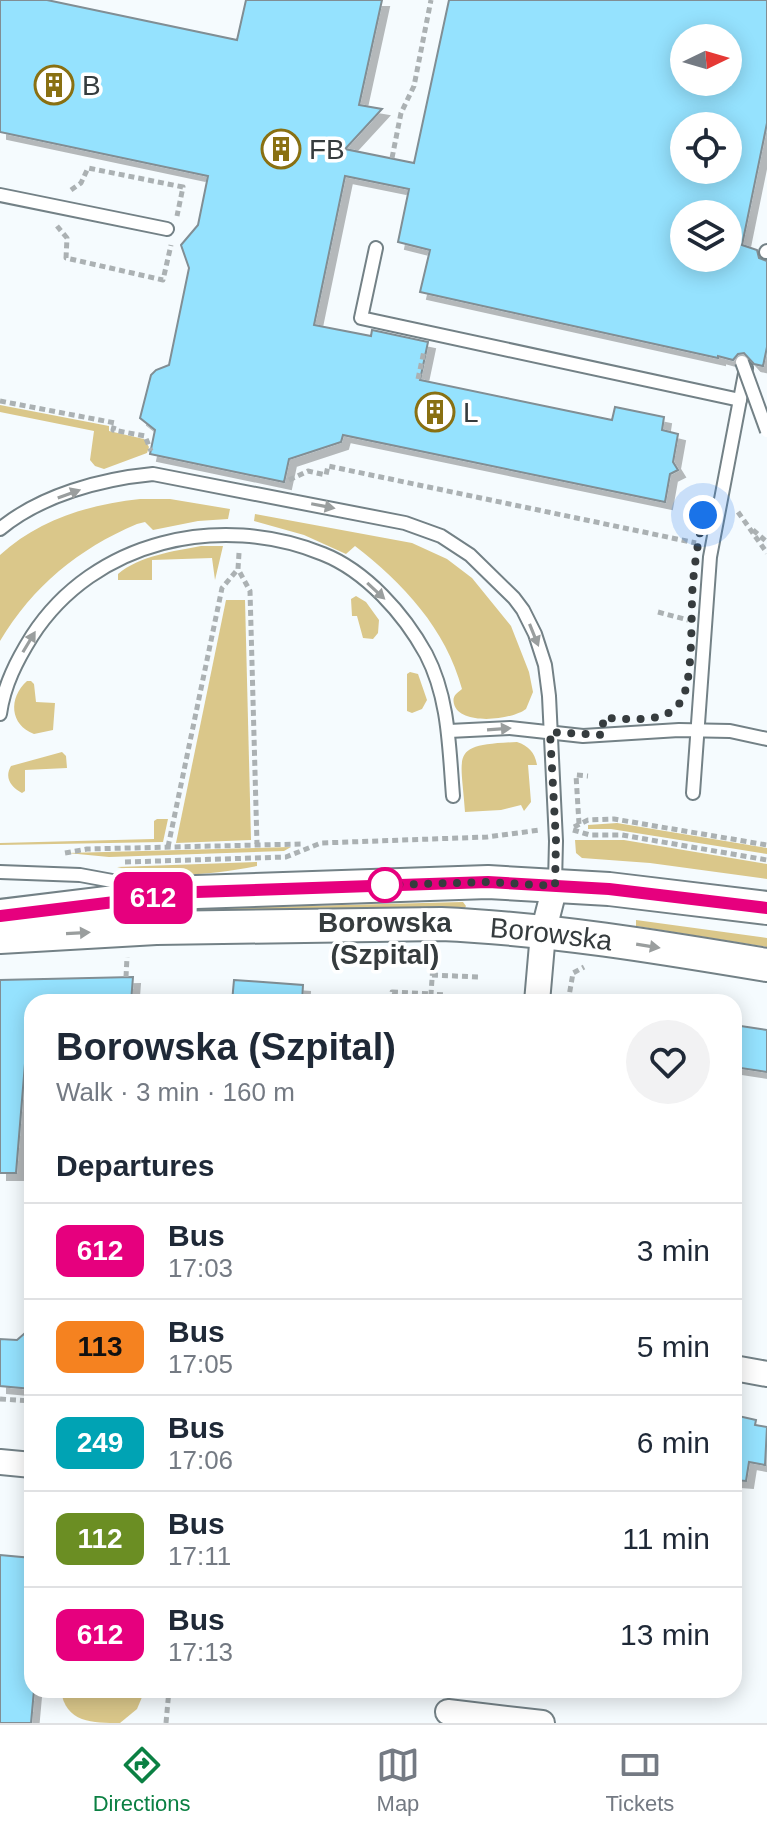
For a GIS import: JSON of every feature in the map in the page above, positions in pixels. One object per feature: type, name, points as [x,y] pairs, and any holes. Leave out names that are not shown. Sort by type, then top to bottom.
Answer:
[{"type":"street","name":"Borowska","points":[[0,916],[184,894],[476,882],[609,889],[767,908]]},
{"type":"street","points":[[538,994],[543,933],[555,886]]},
{"type":"street","name":"Borowska","points":[[0,937],[161,928],[441,924],[603,939],[767,965]]},
{"type":"street","points":[[742,1369],[767,1374]]},
{"type":"street","points":[[0,1462],[24,1464]]},
{"type":"street","points":[[448,1708],[542,1723]]},
{"type":"lane","points":[[0,195],[171,233]]},
{"type":"lane","points":[[376,248],[361,318],[740,400]]},
{"type":"lane","points":[[693,793],[710,557],[740,400],[744,362],[767,431]]},
{"type":"lane","points":[[0,529],[15,517],[44,503],[96,484],[122,477],[153,474],[405,523],[441,536],[470,555],[498,580],[523,610],[545,665],[556,841],[555,886]]},
{"type":"lane","points":[[0,714],[7,683],[40,624],[61,600],[91,574],[133,551],[181,538],[239,535],[278,540],[324,554],[354,571],[387,601],[425,653],[441,693],[449,731],[453,796]]},
{"type":"lane","points":[[449,731],[510,728],[583,736],[696,730],[730,731],[767,739]]},
{"type":"lane","points":[[0,872],[77,875],[184,894]]},
{"type":"path","points":[[392,158],[401,113],[414,86],[431,0]]},
{"type":"path","points":[[49,221],[61,229],[67,238],[66,258],[163,280],[183,187],[88,168],[81,183],[63,193]]},
{"type":"path","points":[[418,379],[424,348],[439,351]]},
{"type":"path","points":[[0,401],[115,423],[113,430],[145,436],[151,451]]},
{"type":"path","points":[[284,480],[292,480],[308,471],[326,475],[328,466],[697,543]]},
{"type":"path","points":[[721,498],[732,501],[767,553]]},
{"type":"path","points":[[746,525],[767,542]]},
{"type":"path","points":[[696,557],[700,529]]},
{"type":"path","points":[[168,847],[222,588],[238,569],[239,535]]},
{"type":"path","points":[[238,569],[254,590],[259,805],[257,844]]},
{"type":"path","points":[[658,612],[691,621],[691,609]]},
{"type":"path","points":[[579,824],[576,775],[588,776]]},
{"type":"path","points":[[767,845],[614,819],[588,820],[569,829],[590,835],[622,835],[767,860]]},
{"type":"path","points":[[117,862],[286,857],[321,843],[487,837],[539,830]]},
{"type":"path","points":[[487,837],[488,852]]},
{"type":"path","points":[[76,857],[65,853],[87,849],[301,844]]},
{"type":"path","points":[[392,994],[431,994],[434,949]]},
{"type":"path","points":[[126,977],[127,952]]},
{"type":"path","points":[[432,975],[478,977]]},
{"type":"path","points":[[0,1399],[24,1400]]},
{"type":"path","points":[[166,1723],[168,1698]]},
{"type":"shaded area","points":[[0,405],[109,426],[109,431],[144,439],[149,447],[147,453],[104,469],[90,460],[94,431],[0,412]]},
{"type":"shaded area","points":[[140,499],[170,499],[230,509],[228,519],[153,530],[145,522],[137,524],[95,545],[42,586],[0,641],[0,555],[48,523],[102,505]]},
{"type":"shaded area","points":[[255,514],[412,543],[447,559],[472,578],[511,626],[529,672],[533,692],[526,709],[510,716],[487,719],[466,716],[458,711],[454,699],[462,689],[445,647],[434,627],[390,576],[355,546],[346,554],[304,535],[254,521]]},
{"type":"shaded area","points":[[201,546],[223,546],[215,580],[212,558],[152,560],[152,580],[118,580],[118,574],[136,563],[157,555]]},
{"type":"shaded area","points":[[356,596],[366,602],[379,620],[378,633],[373,639],[363,638],[357,616],[352,616],[351,599]]},
{"type":"shaded area","points":[[226,600],[245,600],[251,840],[176,843]]},
{"type":"shaded area","points":[[407,674],[418,674],[427,700],[422,709],[412,713],[407,711]]},
{"type":"shaded area","points":[[27,681],[34,684],[36,702],[55,703],[53,730],[34,734],[16,718],[17,695]]},
{"type":"shaded area","points":[[517,742],[531,750],[537,765],[528,765],[531,802],[524,811],[521,805],[501,810],[465,812],[464,756],[480,746]]},
{"type":"shaded area","points":[[62,752],[66,756],[67,768],[25,770],[25,791],[22,793],[10,782],[8,774],[11,766]]},
{"type":"shaded area","points":[[168,819],[163,842],[0,845],[154,839],[154,821]]},
{"type":"shaded area","points":[[617,823],[767,848],[767,854],[611,829],[588,829],[588,825]]},
{"type":"shaded area","points":[[575,840],[624,840],[767,864],[767,879],[650,863],[582,858],[576,853]]},
{"type":"shaded area","points":[[291,847],[284,851],[109,857],[67,853]]},
{"type":"shaded area","points":[[257,862],[257,866],[240,869],[187,874],[151,873],[117,867]]},
{"type":"shaded area","points":[[463,902],[466,906],[464,910],[143,915],[148,910]]},
{"type":"shaded area","points":[[636,920],[767,938],[767,947],[636,926]]},
{"type":"shaded area","points":[[63,1698],[142,1698],[137,1709],[120,1723],[82,1719],[68,1709]]},
{"type":"building","points":[[0,0],[47,0],[237,40],[246,0],[382,0],[359,105],[382,109],[345,149],[414,163],[449,0],[767,0],[767,123],[742,245],[757,250],[759,258],[767,261],[767,347],[763,366],[754,364],[744,353],[733,360],[718,358],[420,292],[430,250],[398,242],[409,189],[345,176],[314,325],[371,336],[372,330],[428,342],[420,380],[612,420],[615,407],[664,417],[662,430],[678,434],[673,462],[678,470],[670,474],[665,502],[343,435],[341,442],[289,459],[284,482],[150,454],[155,430],[140,418],[151,375],[169,365],[189,268],[181,245],[198,225],[208,176],[0,132]]},
{"type":"building","points":[[133,977],[132,994],[24,994],[24,1076],[16,1173],[0,1173],[0,980]]},
{"type":"building","points":[[234,980],[303,985],[302,994],[233,994]]},
{"type":"building","points":[[742,1026],[767,1030],[767,1072],[742,1068]]},
{"type":"building","points":[[24,1334],[24,1388],[0,1386],[0,1339],[17,1340]]},
{"type":"building","points":[[742,1417],[756,1420],[755,1425],[767,1427],[765,1465],[749,1462],[746,1481],[742,1481]]},
{"type":"building","points":[[0,1555],[24,1557],[24,1698],[33,1698],[31,1723],[0,1723]]},
{"type":"bus line","name":"612","points":[[0,916],[196,892],[488,882],[609,889],[767,908]]},
{"type":"place","name":"B","points":[[54,85]]},
{"type":"place","name":"FB","points":[[281,149]]},
{"type":"place","name":"L","points":[[435,412]]},
{"type":"place","name":"Borowska (Szpital)","points":[[385,885]]},
{"type":"route","points":[[385,885],[488,882],[555,886],[556,841],[550,732],[603,735],[603,718],[646,719],[664,715],[679,705],[688,687],[693,585],[703,515]]}]
